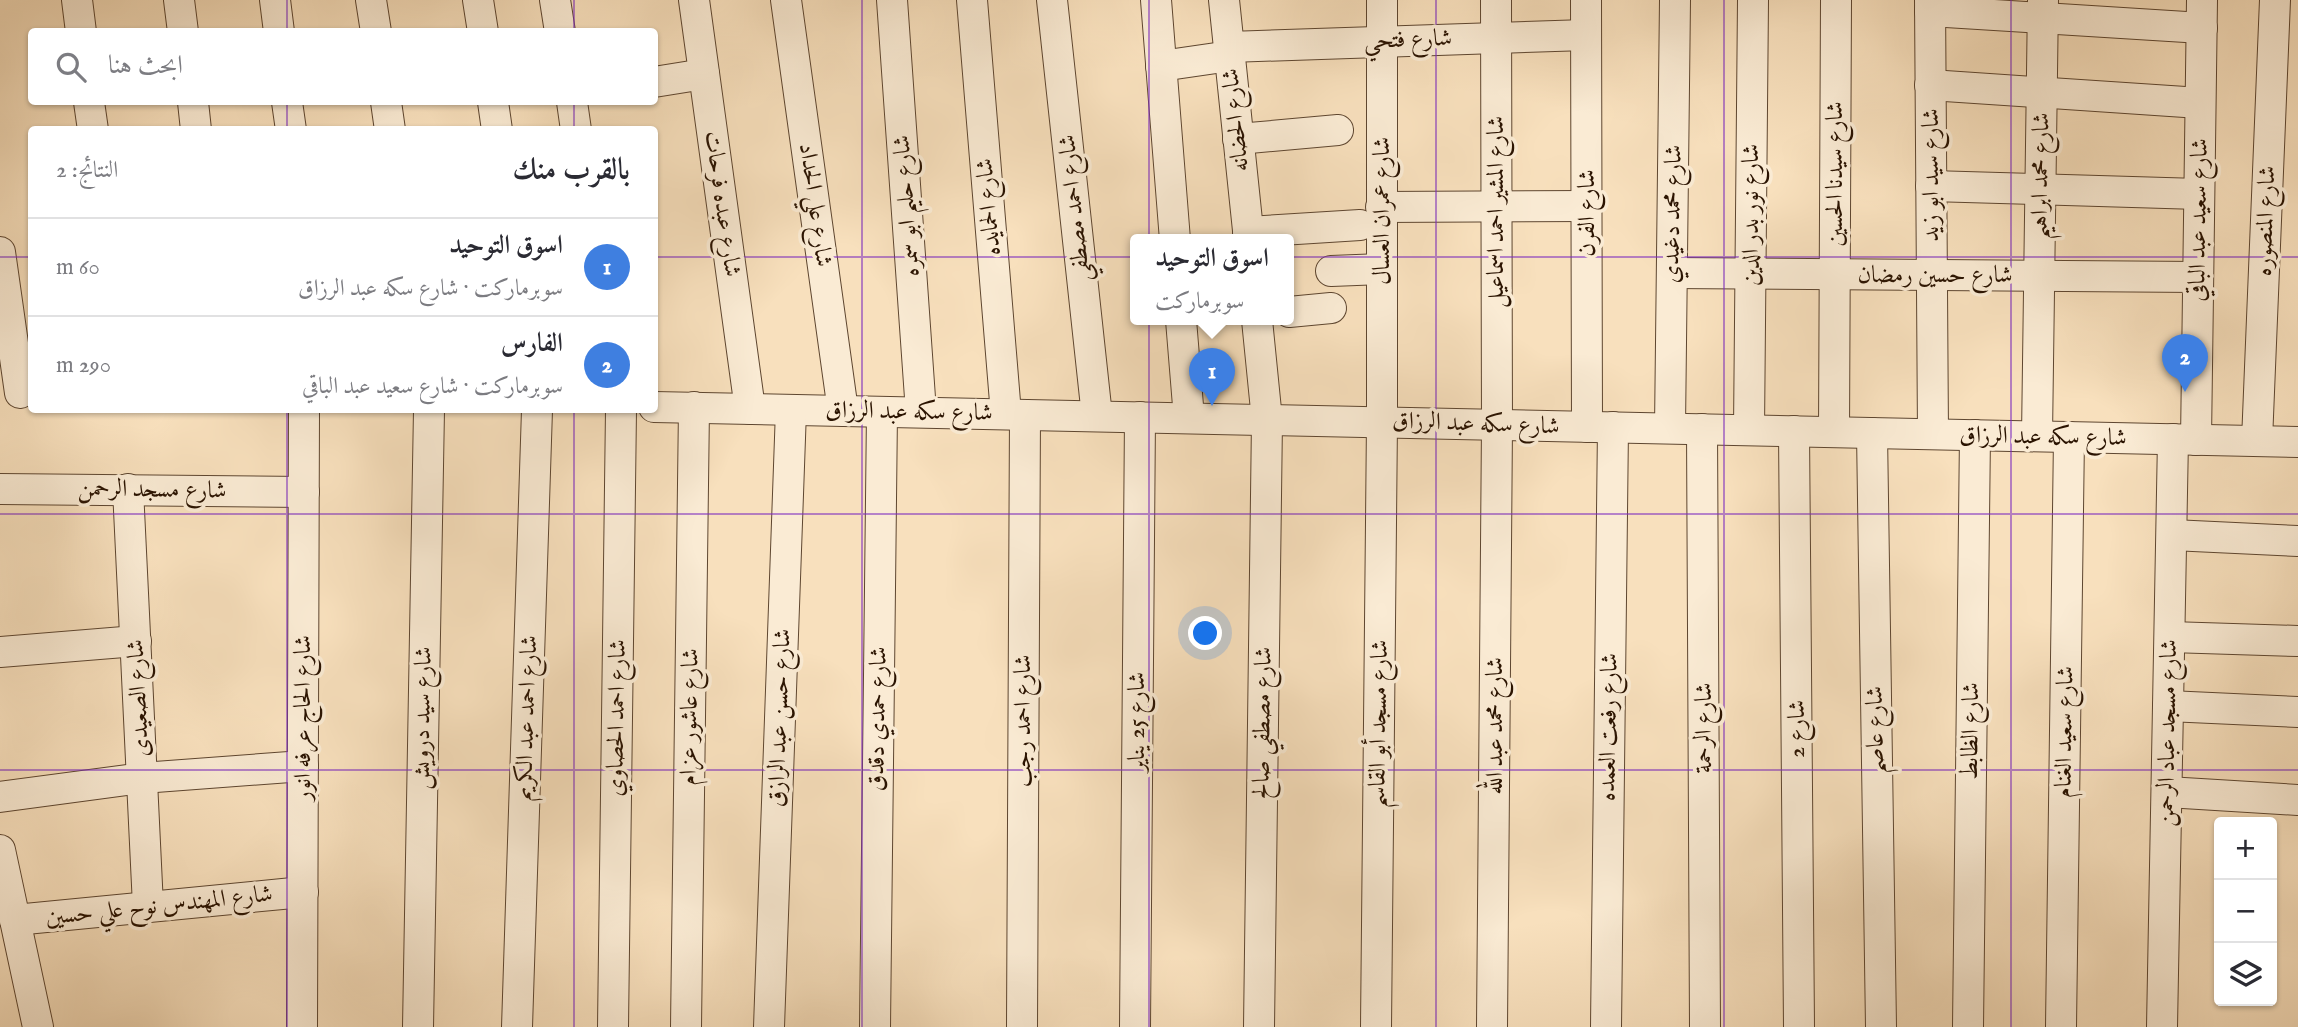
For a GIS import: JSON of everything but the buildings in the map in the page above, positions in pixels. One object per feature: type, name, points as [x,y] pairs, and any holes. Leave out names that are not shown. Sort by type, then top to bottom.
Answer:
[{"type":"street","points":[[77,0],[80,28]]},
{"type":"street","points":[[179,0],[182,28]]},
{"type":"street","points":[[275,0],[278,28]]},
{"type":"street","points":[[372,0],[376,28]]},
{"type":"street","points":[[478,0],[482,28]]},
{"type":"street","points":[[555,0],[559,28]]},
{"type":"street","name":"شارع عبده فرحات","points":[[694,0],[750,409]]},
{"type":"street","name":"شارع علي الحداد","points":[[786,0],[843,411]]},
{"type":"street","name":"شارع حليم ابو سمره","points":[[892,0],[921,412]]},
{"type":"street","name":"شارع الحمايده","points":[[972,0],[1015,414]]},
{"type":"street","name":"شارع احمد مصطفي","points":[[1052,0],[1097,416]]},
{"type":"street","points":[[1156,0],[1175,234]]},
{"type":"street","name":"شارع الحضانه","points":[[1224,0],[1248,234]]},
{"type":"street","name":"شارع عمران العسال","points":[[1381,421],[1382,269],[1370,216],[1382,41],[1382,0]]},
{"type":"street","name":"شارع المشير احمد اسماعيل","points":[[1496,0],[1497,425]]},
{"type":"street","name":"شارع الفرن","points":[[1586,0],[1587,206],[1600,427]]},
{"type":"street","name":"شارع محمد دغيدي","points":[[1670,428],[1675,0]]},
{"type":"street","name":"شارع نور بدر الدين","points":[[1749,430],[1753,0]]},
{"type":"street","name":"شارع سيدنا الحسين","points":[[1834,432],[1836,0]]},
{"type":"street","name":"شارع المنصوره","points":[[2257,441],[2275,0]]},
{"type":"street","points":[[1930,5],[2202,14]]},
{"type":"street","name":"شارع سيد ابو زيد","points":[[1930,5],[1933,434]]},
{"type":"street","name":"شارع محمد ابراهيم","points":[[2037,436],[2043,9]]},
{"type":"street","name":"شارع سعيد عبد الباقي","points":[[2184,440],[2198,277],[2202,14]]},
{"type":"street","name":"شارع فتحي","points":[[1161,66],[1229,51],[1382,41],[1586,35]]},
{"type":"street","points":[[658,81],[704,74]]},
{"type":"street","points":[[1930,85],[2200,103]]},
{"type":"street","points":[[89,105],[92,126]]},
{"type":"street","points":[[192,105],[195,126]]},
{"type":"street","points":[[287,105],[290,126]]},
{"type":"street","points":[[386,105],[389,126]]},
{"type":"street","points":[[494,105],[497,126]]},
{"type":"street","points":[[572,105],[575,126]]},
{"type":"street","points":[[1238,139],[1338,130]]},
{"type":"street","points":[[1931,186],[2199,194]]},
{"type":"street","points":[[1260,234],[1370,216],[1496,207],[1587,206]]},
{"type":"street","points":[[0,252],[17,393]]},
{"type":"street","points":[[1331,271],[1382,269]]},
{"type":"street","name":"شارع حسين رمضان","points":[[1672,273],[2198,277]]},
{"type":"street","points":[[1294,312],[1332,308]]},
{"type":"street","points":[[1181,325],[1189,418]]},
{"type":"street","points":[[1258,325],[1267,419]]},
{"type":"street","name":"شارع سكه عبد الرزاق","points":[[658,407],[2298,442]]},
{"type":"street","name":"شارع عاشور عزام","points":[[686,1027],[694,407]]},
{"type":"street","name":"شارع حسن عبد الرازق","points":[[769,1027],[790,410]]},
{"type":"street","name":"شارع حمدي دقدق","points":[[875,1027],[882,412]]},
{"type":"street","name":"شارع الحاج عرفه انور","points":[[302,1027],[304,413]]},
{"type":"street","name":"شارع سيد درويش","points":[[418,1027],[429,413]]},
{"type":"street","name":"شارع احمد عبد الكريم","points":[[517,1027],[537,413]]},
{"type":"street","name":"شارع احمد الحصاوي","points":[[613,1027],[621,413]]},
{"type":"street","name":"شارع احمد رجب","points":[[1015,414],[1022,1027]]},
{"type":"street","name":"شارع 25 يناير","points":[[1135,1027],[1140,417]]},
{"type":"street","name":"شارع مصطفي صالح","points":[[1259,1027],[1267,419]]},
{"type":"street","name":"شارع مسجد أبو القاسم","points":[[1376,1027],[1381,421]]},
{"type":"street","name":"شارع محمد عبد الله","points":[[1492,1027],[1497,425]]},
{"type":"street","name":"شارع رفعت العمده","points":[[1600,427],[1606,1027]]},
{"type":"street","name":"شارع الرحمة","points":[[1702,429],[1705,1027]]},
{"type":"street","name":"شارع 2","points":[[1794,431],[1799,1027]]},
{"type":"street","name":"شارع عاصم","points":[[1872,433],[1881,1027]]},
{"type":"street","name":"شارع الظابط","points":[[1968,1027],[1975,435]]},
{"type":"street","name":"شارع سعيد الغنام","points":[[2061,1027],[2069,437]]},
{"type":"street","name":"شارع مسجد عباد الرحمن","points":[[2162,1027],[2172,535],[2184,440]]},
{"type":"street","name":"شارع مسجد الرحمن","points":[[0,489],[303,492]]},
{"type":"street","name":"شارع الصعيدى","points":[[128,489],[148,906]]},
{"type":"street","points":[[2172,535],[2298,541]]},
{"type":"street","points":[[2170,636],[2298,641]]},
{"type":"street","points":[[0,652],[136,641]]},
{"type":"street","points":[[2168,706],[2298,712]]},
{"type":"street","points":[[0,797],[142,778],[303,766]]},
{"type":"street","points":[[2167,792],[2298,800]]},
{"type":"street","points":[[0,850],[38,1027]]},
{"type":"street","name":"شارع المهندس نوح علي حسين","points":[[16,920],[303,892]]},
{"type":"place","name":"الفارس","points":[[2185,392]]},
{"type":"place","name":"اسوق التوحيد","points":[[1212,406]]}]
